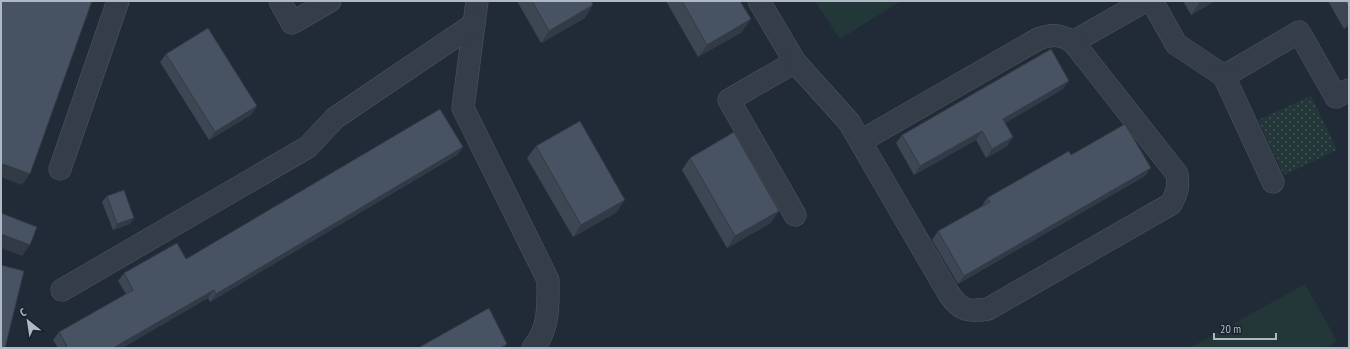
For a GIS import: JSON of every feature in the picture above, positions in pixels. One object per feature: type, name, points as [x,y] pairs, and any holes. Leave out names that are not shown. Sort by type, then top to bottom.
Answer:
[{"type":"lane","points":[[60,169],[118,1]]},
{"type":"lane","points":[[280,1],[292,23],[330,1]]},
{"type":"lane","points":[[477,1],[463,108],[548,280],[548,311],[544,329],[533,348]]},
{"type":"lane","points":[[759,1],[794,62],[840,110],[861,141],[949,294],[958,306],[971,312],[988,309],[1171,204],[1177,193],[1177,174],[1073,42],[1063,36],[1051,35],[1038,39],[861,141]]},
{"type":"lane","points":[[1073,42],[1145,1]]},
{"type":"lane","points":[[1152,1],[1176,44],[1224,76],[1274,182]]},
{"type":"lane","points":[[62,290],[308,147],[335,118],[474,24]]},
{"type":"lane","points":[[1224,76],[1299,32],[1336,97],[1349,90]]},
{"type":"lane","points":[[794,62],[728,100],[795,215]]},
{"type":"lane","points":[[544,329],[555,348]]},
{"type":"green space","points":[[815,1],[901,1],[840,39]]},
{"type":"green space","points":[[1311,96],[1337,150],[1284,175],[1258,120]]},
{"type":"green space","points":[[1305,284],[1337,341],[1325,348],[1190,348]]},
{"type":"building","points":[[1,1],[92,1],[30,174],[3,164],[1,167]]},
{"type":"building","points":[[532,1],[591,1],[593,5],[549,31]]},
{"type":"building","points":[[682,1],[740,1],[751,19],[707,45]]},
{"type":"building","points":[[1344,1],[1349,1],[1349,10]]},
{"type":"building","points":[[208,28],[257,106],[215,132],[166,54]]},
{"type":"building","points":[[1051,49],[1069,81],[1003,119],[1013,137],[992,149],[982,131],[920,166],[902,135]]},
{"type":"building","points":[[440,109],[463,147],[216,294],[214,290],[113,348],[64,348],[67,346],[59,332],[133,290],[124,273],[177,243],[186,259]]},
{"type":"building","points":[[580,121],[625,200],[581,225],[536,146]]},
{"type":"building","points":[[1125,124],[1151,168],[964,276],[938,231],[990,202],[987,198],[1069,151],[1071,155]]},
{"type":"building","points":[[734,132],[779,211],[735,236],[690,158]]},
{"type":"building","points":[[124,190],[134,218],[117,224],[107,196]]},
{"type":"building","points":[[1,213],[37,227],[30,245],[1,234]]},
{"type":"building","points":[[1,265],[24,271],[5,348],[1,348]]},
{"type":"building","points":[[489,308],[507,344],[500,348],[418,348]]}]
